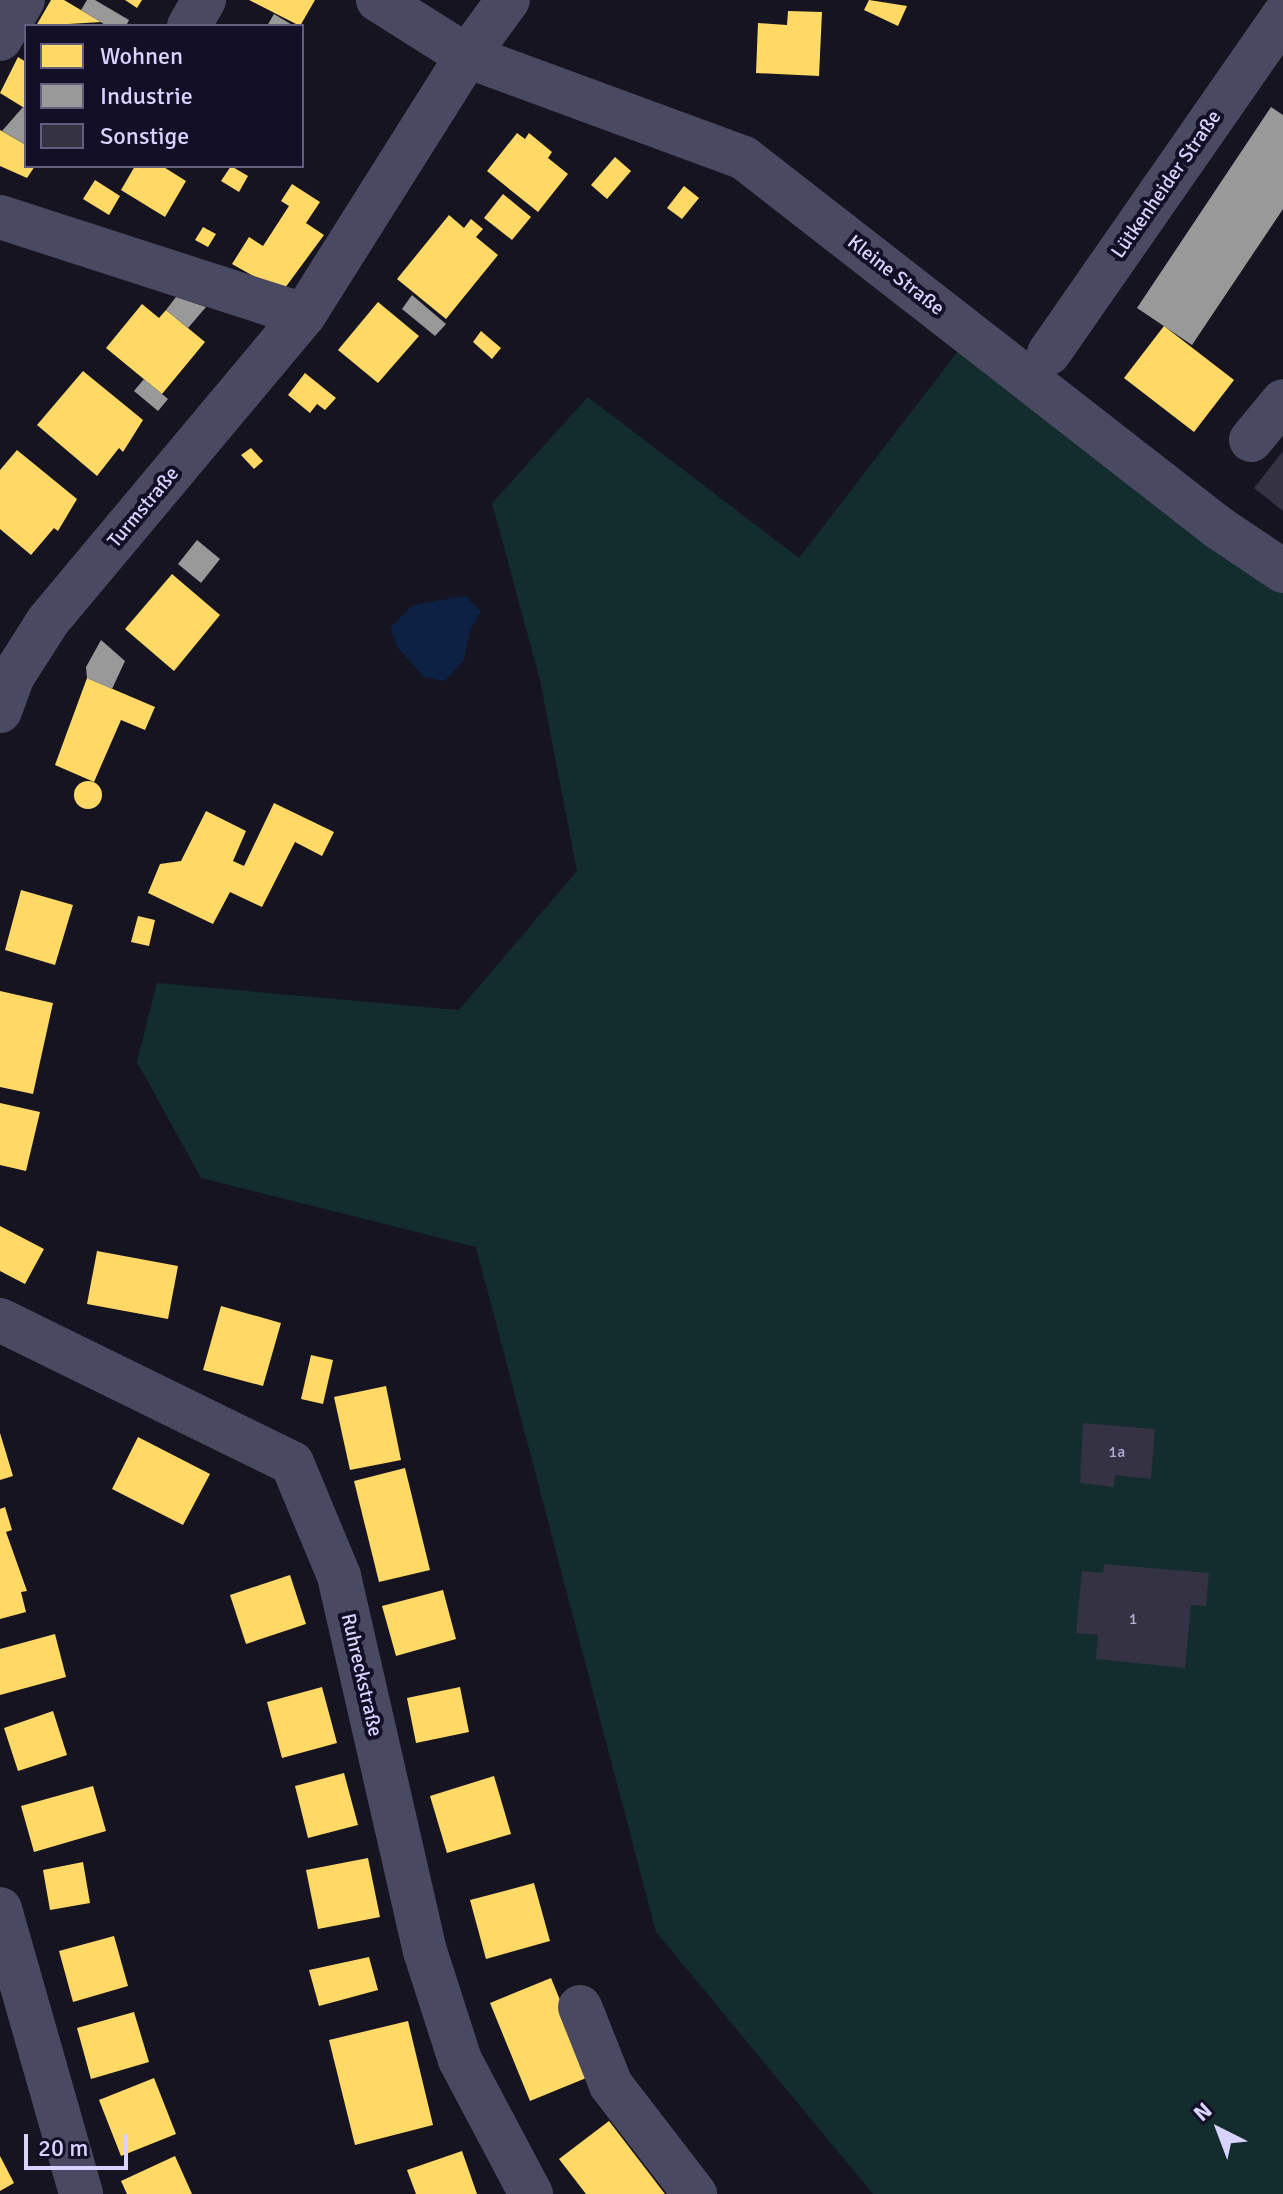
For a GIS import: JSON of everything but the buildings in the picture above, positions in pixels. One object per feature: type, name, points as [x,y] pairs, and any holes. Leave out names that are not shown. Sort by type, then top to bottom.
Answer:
[{"type":"street","points":[[0,39],[23,0]]},
{"type":"street","points":[[190,24],[204,0]]},
{"type":"street","name":"Kleine Straße","points":[[378,0],[467,56],[744,158],[1219,528],[1283,571]]},
{"type":"street","name":"Turmstraße","points":[[0,711],[13,676],[48,621],[304,315],[467,56],[508,0]]},
{"type":"street","name":"Lütkenheider Straße","points":[[1049,353],[1283,16]]},
{"type":"street","points":[[0,217],[304,315]]},
{"type":"street","points":[[1251,440],[1283,401]]},
{"type":"street","name":"Ruhreckstraße","points":[[0,1320],[292,1463],[339,1576],[425,1951],[460,2060],[531,2194]]},
{"type":"street","points":[[0,1909],[81,2194]]},
{"type":"street","points":[[580,2007],[611,2085],[695,2194]]},
{"type":"green space","points":[[972,333],[1283,571],[1283,2194],[873,2194],[656,1932],[476,1247],[201,1178],[137,1062],[157,983],[459,1010],[577,871],[540,680],[492,503],[588,397],[799,558]]},
{"type":"water","points":[[465,596],[481,611],[470,630],[464,660],[445,681],[424,677],[398,648],[390,628],[413,605]]}]
